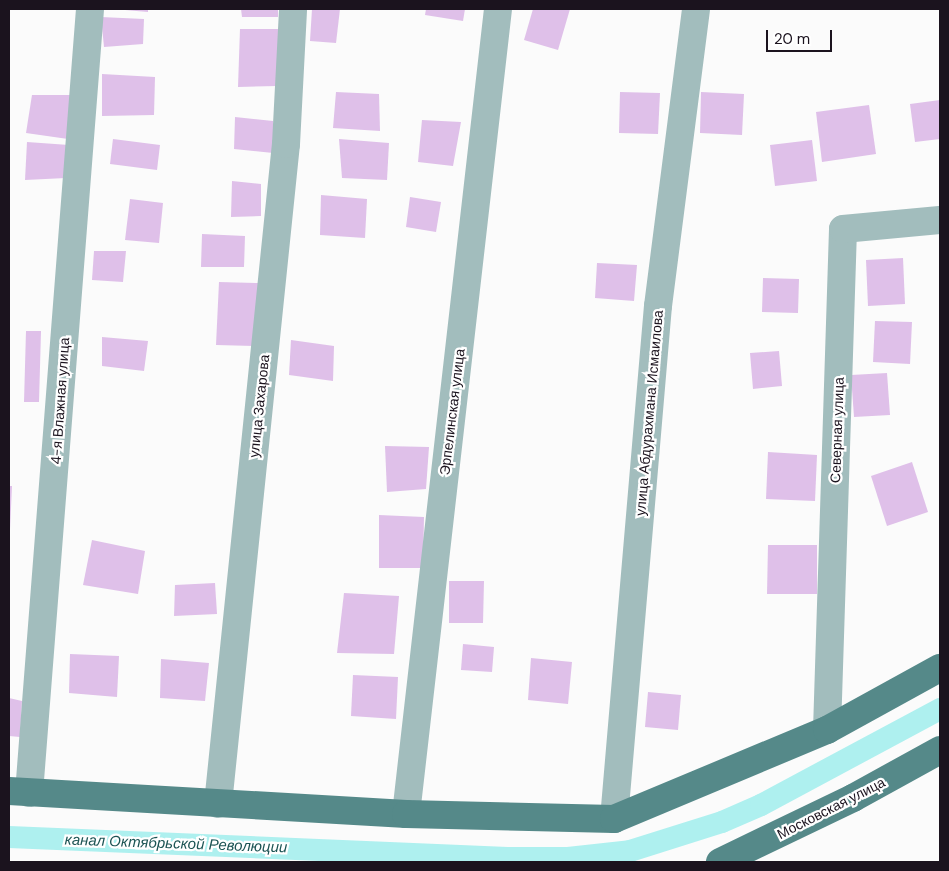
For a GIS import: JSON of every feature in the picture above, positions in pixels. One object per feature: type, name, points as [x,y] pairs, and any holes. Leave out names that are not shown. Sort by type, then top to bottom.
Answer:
[{"type":"main road","points":[[19,792],[406,814],[614,819],[828,730],[940,668]]},
{"type":"main road","name":"Московская улица","points":[[720,862],[853,798],[940,750]]},
{"type":"street","name":"4-я Влажная улица","points":[[19,792],[90,9]]},
{"type":"street","name":"улица Захарова","points":[[218,804],[286,144],[293,9]]},
{"type":"street","name":"Эрпелинская улица","points":[[406,814],[498,9]]},
{"type":"street","name":"улица Абдурахмана Исмаилова","points":[[614,819],[658,306],[696,9]]},
{"type":"street","name":"Северная улица","points":[[828,730],[843,228],[940,220]]},
{"type":"building","points":[[148,9],[148,12],[125,10]]},
{"type":"building","points":[[241,9],[278,9],[278,17],[242,17]]},
{"type":"building","points":[[312,9],[340,9],[336,43],[310,41]]},
{"type":"building","points":[[426,9],[465,9],[463,21],[425,15]]},
{"type":"building","points":[[533,9],[570,9],[558,50],[524,40]]},
{"type":"building","points":[[101,17],[144,19],[143,44],[104,47]]},
{"type":"building","points":[[240,29],[280,29],[277,86],[238,87]]},
{"type":"building","points":[[102,74],[155,77],[154,115],[102,116]]},
{"type":"building","points":[[336,92],[379,94],[380,131],[333,128]]},
{"type":"building","points":[[620,92],[660,93],[658,134],[619,133]]},
{"type":"building","points":[[701,92],[744,94],[742,135],[700,133]]},
{"type":"building","points":[[32,95],[70,95],[68,139],[26,133]]},
{"type":"building","points":[[940,100],[940,139],[915,142],[910,104]]},
{"type":"building","points":[[869,105],[876,154],[822,162],[816,112]]},
{"type":"building","points":[[235,117],[273,121],[273,153],[234,149]]},
{"type":"building","points":[[422,120],[461,122],[453,166],[418,162]]},
{"type":"building","points":[[113,139],[160,145],[157,170],[110,164]]},
{"type":"building","points":[[339,139],[389,143],[387,180],[342,178]]},
{"type":"building","points":[[812,140],[817,181],[775,186],[770,145]]},
{"type":"building","points":[[27,142],[69,145],[66,178],[25,180]]},
{"type":"building","points":[[232,181],[261,184],[261,216],[231,217]]},
{"type":"building","points":[[321,195],[367,199],[365,238],[320,235]]},
{"type":"building","points":[[410,197],[441,202],[436,232],[406,227]]},
{"type":"building","points":[[130,199],[163,203],[159,243],[125,240]]},
{"type":"building","points":[[202,234],[245,236],[244,267],[201,267]]},
{"type":"building","points":[[94,251],[126,251],[123,282],[92,280]]},
{"type":"building","points":[[903,258],[905,304],[868,306],[866,260]]},
{"type":"building","points":[[597,263],[637,265],[634,301],[595,298]]},
{"type":"building","points":[[763,278],[799,279],[798,313],[762,312]]},
{"type":"building","points":[[219,282],[259,283],[254,346],[216,345]]},
{"type":"building","points":[[875,321],[912,322],[910,364],[873,362]]},
{"type":"building","points":[[26,331],[41,331],[39,402],[24,402]]},
{"type":"building","points":[[102,337],[148,341],[144,371],[102,366]]},
{"type":"building","points":[[291,340],[334,346],[333,381],[289,375]]},
{"type":"building","points":[[779,351],[782,386],[753,389],[750,353]]},
{"type":"building","points":[[887,373],[890,415],[854,417],[851,375]]},
{"type":"building","points":[[385,446],[429,447],[426,489],[387,492]]},
{"type":"building","points":[[768,452],[817,455],[815,501],[766,499]]},
{"type":"building","points":[[912,462],[928,512],[887,526],[871,476]]},
{"type":"building","points":[[9,486],[12,486],[10,530],[9,530]]},
{"type":"building","points":[[379,515],[424,517],[423,568],[379,568]]},
{"type":"building","points":[[92,540],[145,551],[138,594],[83,585]]},
{"type":"building","points":[[768,545],[817,545],[817,594],[767,594]]},
{"type":"building","points":[[449,581],[484,581],[483,623],[449,623]]},
{"type":"building","points":[[215,583],[217,614],[174,616],[175,585]]},
{"type":"building","points":[[344,593],[399,596],[394,654],[337,653]]},
{"type":"building","points":[[463,644],[494,647],[492,672],[461,670]]},
{"type":"building","points":[[70,654],[119,656],[117,697],[69,693]]},
{"type":"building","points":[[531,658],[572,662],[568,704],[528,700]]},
{"type":"building","points":[[161,659],[209,663],[205,701],[160,698]]},
{"type":"building","points":[[353,675],[398,677],[396,719],[351,716]]},
{"type":"building","points":[[648,692],[681,695],[678,730],[645,727]]},
{"type":"building","points":[[9,698],[22,701],[20,737],[9,736]]},
{"type":"waterway","name":"канал Октябрьской Революции","points":[[9,837],[508,858],[568,858],[630,851],[722,822],[761,805],[940,709]]}]
